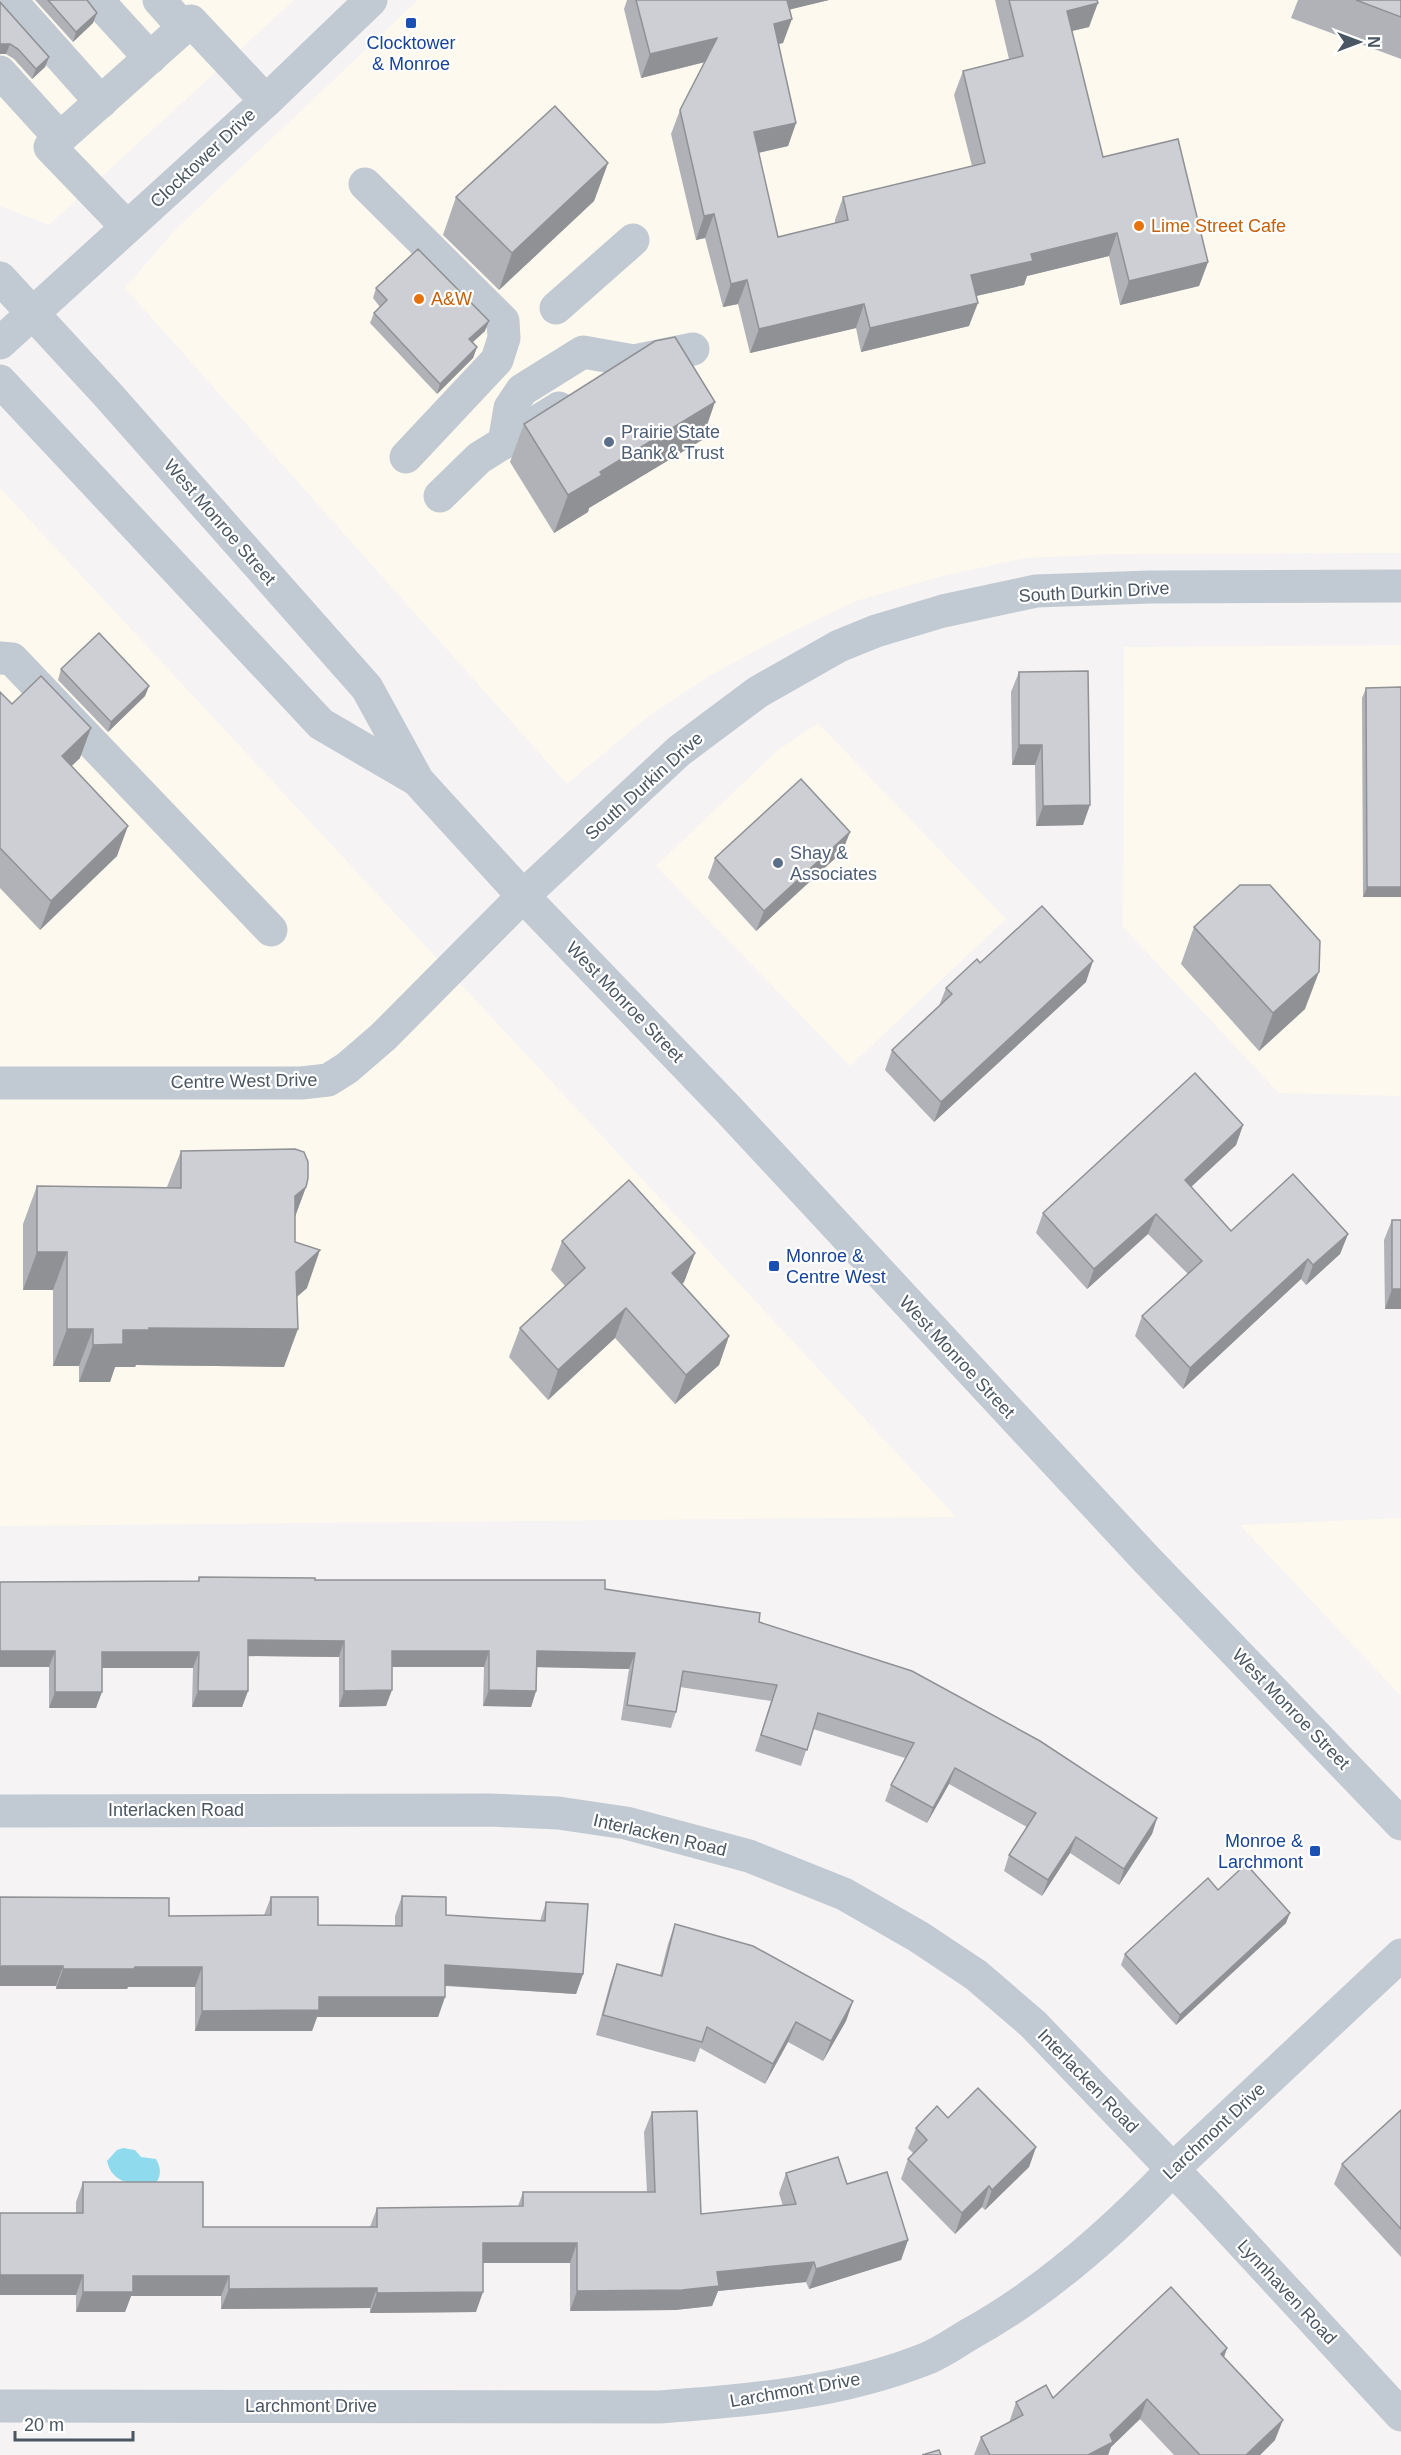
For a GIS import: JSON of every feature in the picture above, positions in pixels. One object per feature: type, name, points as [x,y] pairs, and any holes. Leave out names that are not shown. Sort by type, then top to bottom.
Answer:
[{"type":"street","points":[[10,0],[101,102]]},
{"type":"street","points":[[97,0],[150,58]]},
{"type":"street","points":[[159,0],[184,28]]},
{"type":"street","name":"Clocktower Drive","points":[[0,343],[266,101],[371,0]]},
{"type":"street","points":[[127,228],[50,147],[190,21],[266,101]]},
{"type":"street","points":[[0,72],[60,138]]},
{"type":"street","points":[[366,184],[503,321],[504,338],[497,360],[406,457]]},
{"type":"street","points":[[556,308],[633,240]]},
{"type":"street","name":"West Monroe Street","points":[[0,278],[108,395],[367,688],[418,781],[523,896],[728,1109],[1147,1560],[1401,1824]]},
{"type":"street","points":[[441,496],[479,458],[634,362],[693,349]]},
{"type":"street","points":[[504,443],[510,408],[522,390],[583,352],[634,362]]},
{"type":"street","name":"West Monroe Street","points":[[0,381],[321,724],[418,781]]},
{"type":"street","name":"South Durkin Drive","points":[[523,896],[679,751],[718,720],[810,660],[876,631],[965,604],[1036,591],[1150,587],[1401,586]]},
{"type":"street","points":[[0,657],[12,659],[271,930]]},
{"type":"street","name":"Centre West Drive","points":[[0,1083],[301,1083],[328,1080],[347,1068],[383,1037],[523,896]]},
{"type":"street","name":"Interlacken Road","points":[[0,1811],[490,1810],[558,1813],[626,1823],[749,1856],[844,1894],[919,1937],[976,1975],[1032,2024],[1173,2169]]},
{"type":"street","name":"Larchmont Drive","points":[[0,2406],[660,2407],[758,2400],[825,2388],[880,2374],[931,2357],[1038,2291],[1138,2206],[1173,2169],[1401,1955]]},
{"type":"street","name":"Lynnhaven Road","points":[[1173,2169],[1401,2415]]},
{"type":"shaded area","points":[[0,0],[294,0],[49,225],[0,206]]},
{"type":"shaded area","points":[[418,0],[1401,0],[1401,553],[1114,554],[1026,558],[946,575],[856,601],[785,635],[711,675],[650,715],[567,784],[125,288],[175,230]]},
{"type":"shaded area","points":[[0,488],[956,1517],[0,1526]]},
{"type":"shaded area","points":[[1401,645],[1401,1096],[1279,1093],[1123,927],[1124,647]]},
{"type":"shaded area","points":[[818,723],[1006,919],[850,1066],[656,866],[778,750]]},
{"type":"shaded area","points":[[1401,1518],[1401,1696],[1240,1525]]},
{"type":"water","points":[[123,2148],[135,2150],[141,2157],[156,2159],[160,2173],[154,2187],[125,2182],[110,2169],[107,2161],[117,2150]]},
{"type":"building","points":[[48,0],[87,0],[97,13],[76,32]]},
{"type":"building","points":[[636,0],[787,0],[792,19],[774,24],[796,123],[754,132],[778,237],[848,220],[843,197],[985,163],[963,71],[1023,56],[1009,0],[1097,0],[1098,3],[1067,11],[1103,157],[1178,139],[1208,262],[1129,281],[1117,233],[1031,254],[1033,261],[971,275],[978,303],[870,328],[864,304],[759,329],[747,280],[731,284],[714,214],[704,216],[680,110],[717,38],[650,54]]},
{"type":"building","points":[[1356,0],[1401,0],[1401,17]]},
{"type":"building","points":[[0,2],[49,57],[36,69],[18,49],[10,44],[0,44]]},
{"type":"building","points":[[555,106],[608,163],[512,253],[456,197]]},
{"type":"building","points":[[418,249],[489,321],[469,339],[477,347],[440,384],[374,313],[387,300],[376,288]]},
{"type":"building","points":[[675,337],[715,402],[600,472],[602,475],[568,495],[524,424],[655,341]]},
{"type":"building","points":[[99,633],[149,686],[111,722],[61,669]]},
{"type":"building","points":[[1088,671],[1090,805],[1043,806],[1042,745],[1019,745],[1019,672]]},
{"type":"building","points":[[41,676],[91,728],[62,756],[128,826],[51,901],[0,848],[0,692],[12,704]]},
{"type":"building","points":[[1401,687],[1401,887],[1367,887],[1366,688]]},
{"type":"building","points":[[801,779],[850,832],[764,911],[715,858]]},
{"type":"building","points":[[1240,885],[1270,885],[1320,941],[1319,972],[1273,1013],[1194,927]]},
{"type":"building","points":[[1042,906],[1093,961],[941,1102],[892,1050],[952,994],[946,988],[977,959],[980,963]]},
{"type":"building","points":[[1195,1073],[1243,1125],[1185,1180],[1231,1231],[1293,1174],[1348,1234],[1313,1265],[1308,1259],[1190,1368],[1142,1316],[1202,1261],[1156,1214],[1094,1269],[1043,1213]]},
{"type":"building","points":[[295,1149],[304,1152],[308,1162],[308,1178],[306,1187],[295,1196],[295,1242],[320,1250],[296,1272],[298,1329],[149,1328],[149,1330],[123,1330],[123,1344],[93,1345],[93,1329],[67,1329],[67,1252],[37,1252],[37,1186],[181,1188],[181,1151]]},
{"type":"building","points":[[629,1180],[695,1253],[672,1273],[729,1336],[686,1375],[626,1308],[558,1370],[520,1328],[585,1268],[562,1241]]},
{"type":"building","points":[[1392,1220],[1401,1220],[1401,1289],[1392,1289]]},
{"type":"building","points":[[199,1577],[315,1578],[315,1580],[605,1580],[605,1589],[760,1613],[759,1622],[912,1671],[1040,1741],[1157,1818],[1124,1869],[1076,1837],[1048,1880],[1009,1855],[1036,1813],[955,1768],[933,1808],[891,1785],[914,1743],[818,1713],[807,1750],[761,1735],[777,1685],[683,1671],[676,1712],[627,1705],[635,1653],[537,1651],[536,1691],[489,1690],[489,1651],[392,1651],[392,1690],[344,1691],[344,1641],[248,1640],[248,1691],[198,1691],[199,1652],[102,1652],[102,1692],[55,1692],[55,1651],[0,1651],[0,1582],[199,1581]]},
{"type":"building","points":[[1246,1864],[1290,1913],[1180,2015],[1125,1954],[1208,1878],[1218,1890]]},
{"type":"building","points":[[402,1896],[446,1897],[446,1915],[545,1921],[546,1902],[588,1904],[583,1974],[445,1965],[445,1997],[319,1997],[319,2010],[202,2011],[202,1967],[63,1969],[63,1966],[2,1966],[0,1968],[0,1897],[169,1898],[169,1916],[271,1915],[271,1897],[318,1897],[318,1925],[402,1926]]},
{"type":"building","points":[[675,1924],[753,1946],[853,2001],[831,2041],[796,2022],[773,2064],[707,2027],[702,2042],[603,2015],[617,1964],[662,1976]]},
{"type":"building","points":[[978,2088],[1036,2147],[992,2190],[989,2186],[962,2213],[908,2159],[927,2140],[916,2128],[937,2106],[948,2118]]},
{"type":"building","points":[[1401,2110],[1401,2229],[1342,2164]]},
{"type":"building","points":[[697,2111],[701,2214],[796,2204],[786,2173],[838,2157],[847,2184],[887,2172],[908,2240],[816,2269],[814,2262],[717,2272],[719,2286],[682,2290],[577,2291],[577,2243],[483,2243],[483,2292],[377,2293],[377,2288],[229,2289],[229,2276],[133,2276],[133,2292],[83,2292],[83,2275],[0,2275],[0,2213],[83,2213],[83,2182],[203,2182],[203,2227],[377,2227],[377,2208],[523,2206],[523,2192],[655,2192],[652,2112]]},
{"type":"building","points":[[1171,2287],[1227,2348],[1221,2354],[1283,2420],[1246,2455],[1200,2455],[1147,2399],[1110,2435],[1113,2442],[1088,2455],[990,2455],[981,2437],[1023,2415],[1016,2402],[1046,2385],[1053,2398]]},
{"type":"building","points":[[939,2450],[941,2455],[922,2455]]},
{"type":"place","name":"Clocktower & Monroe","points":[[411,23]]},
{"type":"place","name":"Lime Street Cafe","points":[[1139,226]]},
{"type":"place","name":"A&W","points":[[419,299]]},
{"type":"place","name":"Prairie State Bank & Trust","points":[[609,442]]},
{"type":"place","name":"Shay & Associates","points":[[778,863]]},
{"type":"place","name":"Monroe & Centre West","points":[[774,1266]]},
{"type":"place","name":"Monroe & Larchmont","points":[[1315,1851]]}]
